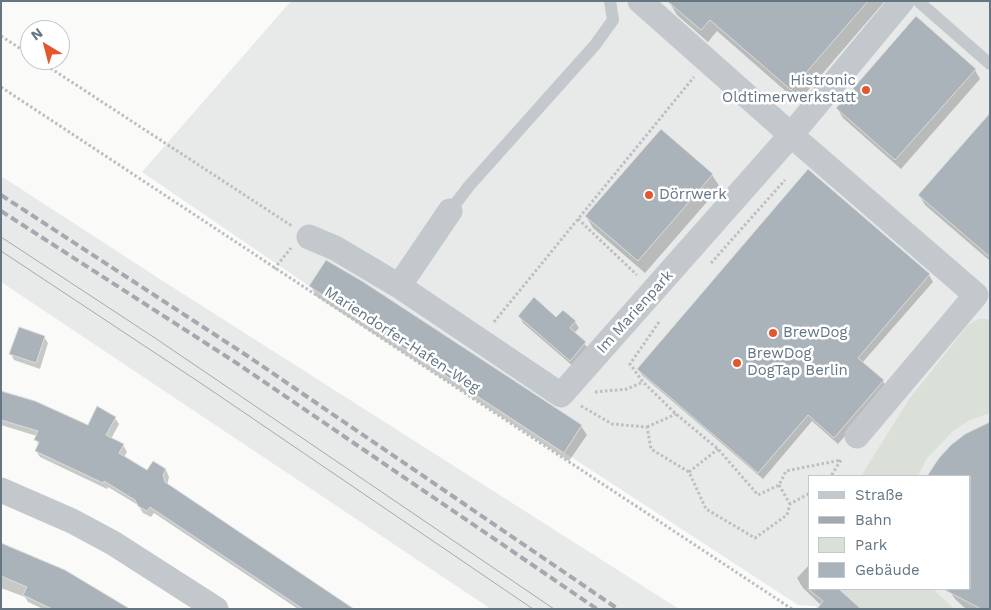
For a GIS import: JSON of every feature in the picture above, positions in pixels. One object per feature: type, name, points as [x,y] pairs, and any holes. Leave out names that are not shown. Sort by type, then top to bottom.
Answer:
[{"type":"street","points":[[640,1],[800,143],[983,298],[857,436]]},
{"type":"street","name":"Im Marienpark","points":[[561,395],[654,291],[800,143],[811,112],[902,1]]},
{"type":"street","points":[[399,286],[450,211]]},
{"type":"street","points":[[309,237],[335,248],[399,286],[561,395]]},
{"type":"street","points":[[1,490],[113,543],[216,609]]},
{"type":"lane","points":[[450,211],[469,186],[595,45],[613,20],[610,1]]},
{"type":"lane","points":[[918,1],[990,64]]},
{"type":"path","points":[[1,36],[20,48]]},
{"type":"path","points":[[480,340],[707,61]]},
{"type":"path","points":[[53,70],[309,237]]},
{"type":"path","name":"Mariendorfer-Hafen-Weg","points":[[1,87],[792,609]]},
{"type":"path","points":[[706,268],[752,219],[800,143]]},
{"type":"path","points":[[578,219],[654,291]]},
{"type":"path","points":[[660,319],[630,364],[643,382],[676,414],[718,449],[758,494],[779,485],[786,471],[841,460],[832,475]]},
{"type":"path","points":[[561,395],[627,388],[643,382]]},
{"type":"path","points":[[561,395],[612,424],[647,427],[676,414]]},
{"type":"path","points":[[647,427],[651,449],[689,472],[706,509],[755,538],[787,515],[790,504],[779,485]]},
{"type":"path","points":[[689,472],[718,449]]},
{"type":"path","points":[[790,504],[808,494]]},
{"type":"shaded area","points":[[291,1],[990,1],[990,609],[818,609],[815,606],[798,605],[309,286],[142,172]]},
{"type":"shaded area","points":[[1,176],[679,609],[491,609],[1,282]]},
{"type":"green space","points":[[979,319],[990,319],[990,413],[970,420],[954,430],[927,458],[918,475],[862,475],[910,398],[968,325]]},
{"type":"green space","points":[[840,590],[934,590],[954,609],[861,609]]},
{"type":"building","points":[[667,1],[868,1],[791,90],[710,20],[701,30]]},
{"type":"building","points":[[916,16],[976,69],[895,160],[836,108]]},
{"type":"building","points":[[990,113],[990,257],[918,195]]},
{"type":"building","name":"Dörrwerk","points":[[661,129],[713,174],[638,261],[585,216]]},
{"type":"building","name":"BrewDog","points":[[808,169],[930,274],[858,358],[884,380],[834,438],[808,415],[758,473],[637,369]]},
{"type":"building","points":[[326,260],[362,281],[582,425],[564,453],[309,286]]},
{"type":"building","points":[[534,297],[556,317],[563,310],[576,321],[570,328],[586,342],[570,361],[518,316]]},
{"type":"building","points":[[19,327],[45,336],[36,363],[9,354]]},
{"type":"building","points":[[1,391],[35,401],[88,425],[97,406],[116,417],[106,435],[124,444],[119,453],[147,470],[153,461],[166,469],[163,475],[165,482],[354,609],[303,609],[150,507],[147,511],[138,506],[135,500],[104,481],[103,483],[35,451],[39,442],[34,440],[38,431],[1,420]]},
{"type":"building","points":[[990,422],[990,609],[981,609],[945,590],[971,590],[971,475],[928,475],[939,458],[965,434]]},
{"type":"building","points":[[1,543],[65,570],[130,609],[52,609],[23,595],[27,587],[1,576]]},
{"type":"building","points":[[809,590],[840,590],[861,609],[817,609],[823,601]]},
{"type":"tram line","points":[[1,237],[155,338],[554,609]]},
{"type":"tram line","points":[[1,251],[205,386],[533,609]]},
{"type":"railway","points":[[1,195],[246,355],[618,609]]},
{"type":"railway","points":[[1,211],[238,364],[597,609]]},
{"type":"place","name":"Histronic Oldtimerwerkstatt","points":[[866,90]]},
{"type":"place","name":"Dörrwerk","points":[[649,195]]},
{"type":"place","name":"BrewDog","points":[[773,333]]},
{"type":"place","name":"BrewDog DogTap Berlin","points":[[737,363]]}]
